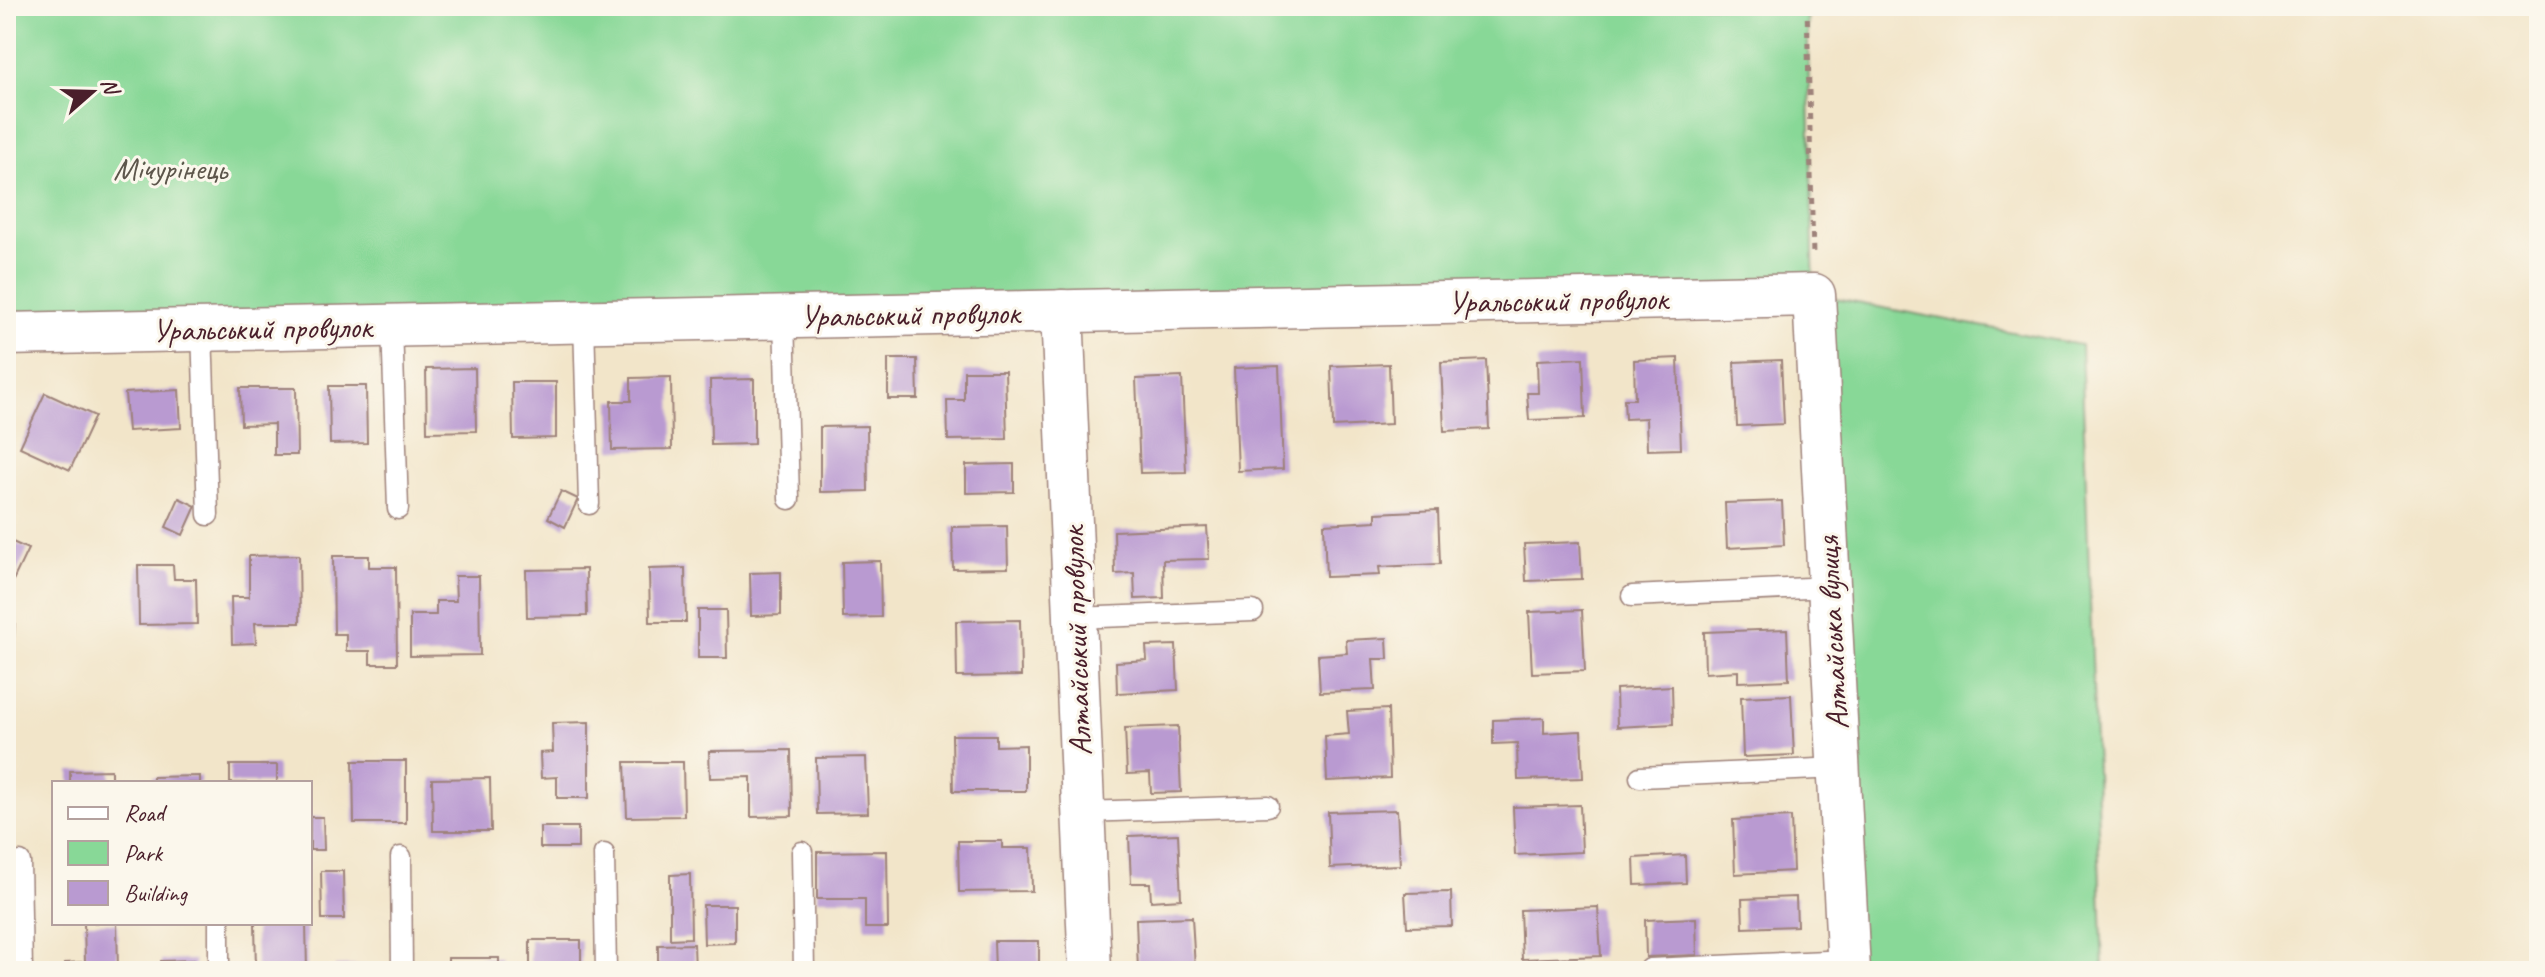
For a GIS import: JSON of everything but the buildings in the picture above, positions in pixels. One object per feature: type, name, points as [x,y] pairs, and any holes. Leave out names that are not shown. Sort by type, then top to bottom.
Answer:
[{"type":"street","name":"Уральський провулок","points":[[6,334],[1814,295]]},
{"type":"street","name":"Алтайська вулиця","points":[[1814,295],[1849,966]]},
{"type":"street","name":"Алтайський провулок","points":[[1062,311],[1090,971]]},
{"type":"lane","points":[[784,317],[789,499]]},
{"type":"lane","points":[[584,321],[589,504]]},
{"type":"lane","points":[[392,325],[398,509]]},
{"type":"lane","points":[[202,329],[208,515]]},
{"type":"lane","points":[[1632,596],[1830,587]]},
{"type":"lane","points":[[1075,618],[1253,611]]},
{"type":"lane","points":[[1640,777],[1839,768]]},
{"type":"lane","points":[[1083,812],[1268,806]]},
{"type":"lane","points":[[802,852],[804,971]]},
{"type":"lane","points":[[604,854],[606,971]]},
{"type":"lane","points":[[401,857],[402,971]]},
{"type":"lane","points":[[20,862],[22,971]]},
{"type":"lane","points":[[219,925],[219,971]]},
{"type":"lane","points":[[1650,969],[1849,966]]},
{"type":"path","points":[[1807,6],[1814,295]]},
{"type":"green space","name":"Мічурінець","points":[[6,6],[1807,6],[1814,295],[6,334]]},
{"type":"green space","points":[[1814,295],[2081,345],[2103,971],[1849,971]]}]
